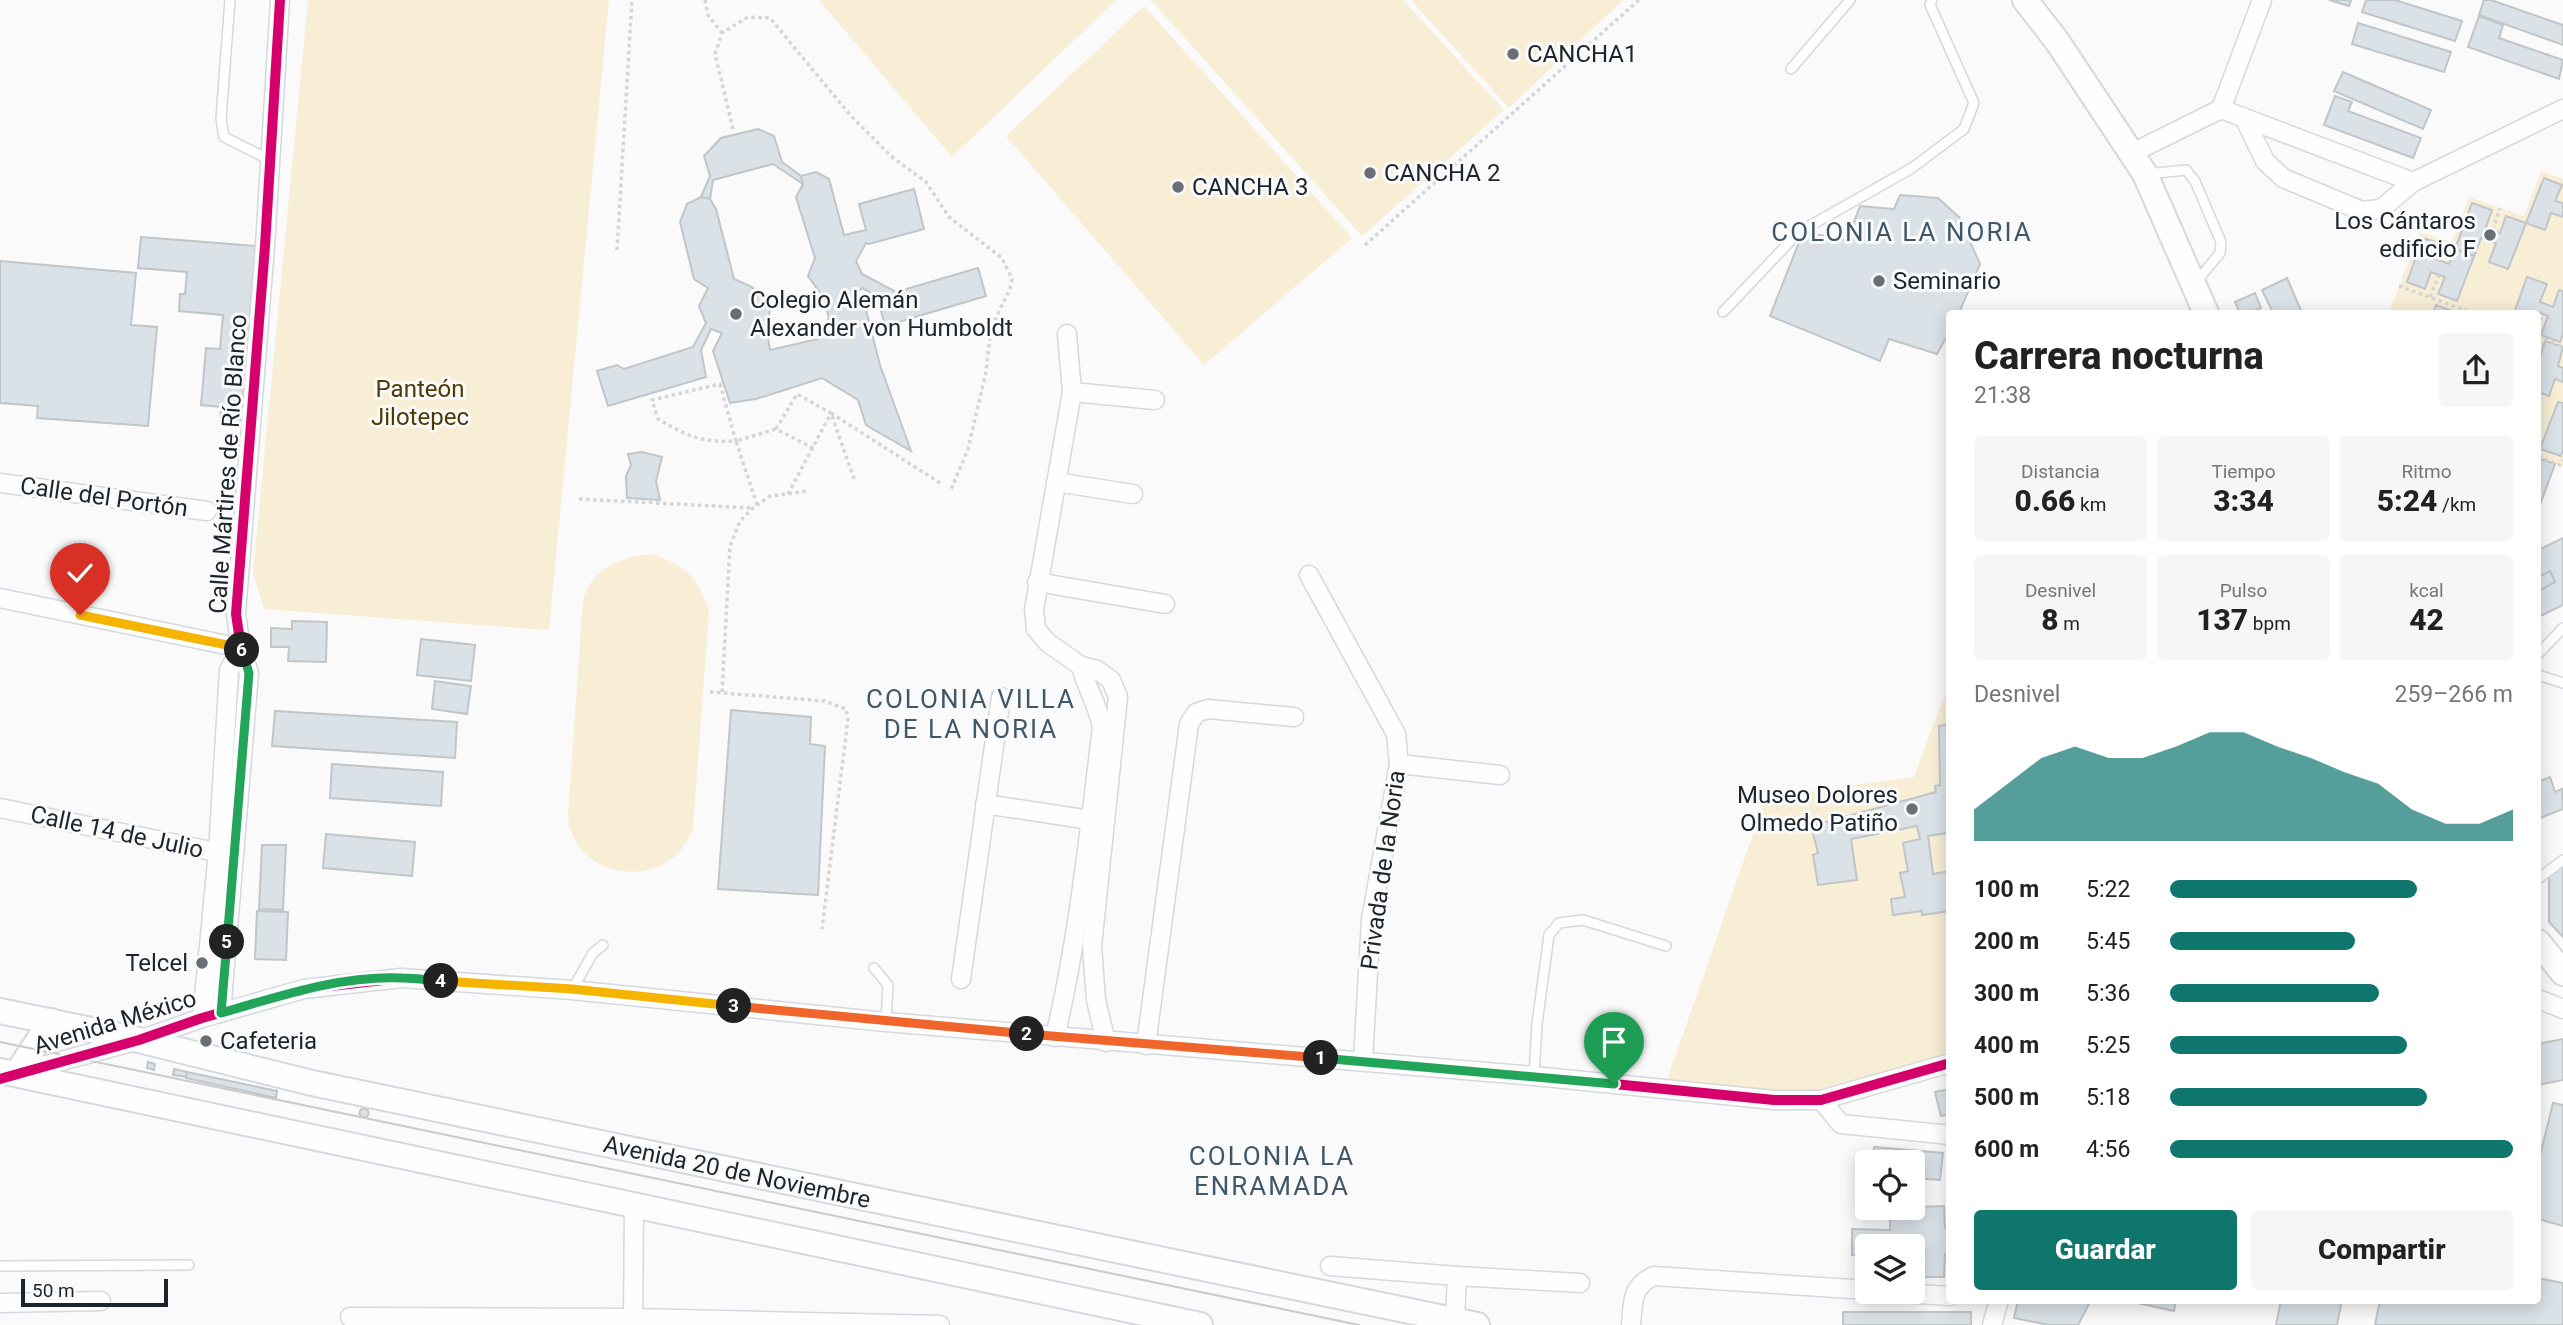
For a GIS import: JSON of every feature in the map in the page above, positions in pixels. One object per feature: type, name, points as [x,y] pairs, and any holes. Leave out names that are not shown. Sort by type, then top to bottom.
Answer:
[{"type":"main road","points":[[2025,0],[2057,41],[2145,174],[2205,310]]},
{"type":"main road","points":[[2541,946],[2563,973]]},
{"type":"main road","name":"Avenida 20 de Noviembre","points":[[0,1011],[139,1040],[312,1083],[1466,1323]]},
{"type":"main road","points":[[51,1021],[5,1074],[1200,1325]]},
{"type":"street","name":"Calle Mártires de Río Blanco","points":[[221,1013],[229,670],[242,648],[236,614],[280,0]]},
{"type":"street","points":[[2132,153],[2221,109],[2262,0]]},
{"type":"street","points":[[2221,109],[2413,182]]},
{"type":"street","points":[[2244,118],[2265,160],[2283,178],[2362,211],[2381,209],[2413,182],[2563,109]]},
{"type":"street","points":[[1055,1037],[1073,942],[1092,871],[1103,779],[1118,697],[1111,680],[1097,670],[1082,666],[1048,643],[1036,629],[1034,610],[1037,582],[1072,392],[1068,334]]},
{"type":"street","points":[[1072,392],[1155,400]]},
{"type":"street","points":[[1056,482],[1133,494]]},
{"type":"street","name":"Calle del Portón","points":[[0,483],[207,511]]},
{"type":"street","name":"Privada de la Noria","points":[[1309,575],[1396,734],[1399,764],[1371,919],[1363,1061]]},
{"type":"street","points":[[1037,582],[1165,604]]},
{"type":"street","points":[[0,598],[242,648]]},
{"type":"street","points":[[1082,666],[1102,728],[1103,779],[1090,820],[1092,946],[1096,1000],[1106,1042]]},
{"type":"street","points":[[961,979],[1001,697]]},
{"type":"street","points":[[1146,1045],[1189,724],[1196,713],[1208,709],[1294,717]]},
{"type":"street","points":[[1399,764],[1500,775]]},
{"type":"street","points":[[985,804],[1090,820]]},
{"type":"street","name":"Calle 14 de Julio","points":[[0,808],[226,854]]},
{"type":"street","name":"Calle Mártires de Río Blanco","points":[[202,1018],[226,854]]},
{"type":"street","points":[[1073,942],[1092,946]]},
{"type":"street","name":"Avenida México","points":[[5,1074],[139,1040],[202,1018],[304,989],[360,980],[401,978],[572,989],[886,1022],[1534,1076],[1774,1100],[1821,1100],[1946,1064]]},
{"type":"street","points":[[2541,1000],[2563,1009]]},
{"type":"street","points":[[1821,1100],[1840,1124],[1946,1135]]},
{"type":"street","points":[[633,1322],[634,1207]]},
{"type":"street","points":[[1330,1266],[1580,1283]]},
{"type":"street","points":[[1457,1276],[1466,1323]]},
{"type":"street","points":[[1631,1325],[1634,1295],[1643,1281],[1654,1276],[1855,1289]]},
{"type":"street","points":[[1925,1294],[1946,1296]]},
{"type":"street","points":[[0,1303],[101,1301]]},
{"type":"street","points":[[1992,1325],[1998,1304]]},
{"type":"street","points":[[350,1317],[940,1325]]},
{"type":"lane","points":[[230,0],[221,119],[224,137],[270,160]]},
{"type":"lane","points":[[1791,69],[1850,0]]},
{"type":"lane","points":[[1723,312],[1799,232],[1912,168],[1964,129],[1974,103],[1930,5],[1932,0]]},
{"type":"lane","points":[[2145,174],[2186,170],[2195,181],[2221,242],[2220,253],[2194,285]]},
{"type":"lane","points":[[2541,651],[2563,628]]},
{"type":"lane","points":[[2541,676],[2563,683]]},
{"type":"lane","points":[[2541,877],[2563,860]]},
{"type":"lane","points":[[1534,1076],[1537,1024],[1549,935],[1559,923],[1583,919],[1666,946]]},
{"type":"lane","points":[[572,989],[593,953],[603,945]]},
{"type":"lane","points":[[874,968],[888,985],[886,1022]]},
{"type":"lane","points":[[0,1266],[190,1265]]},
{"type":"path","points":[[617,250],[632,0]]},
{"type":"path","points":[[705,0],[708,15],[722,33]]},
{"type":"path","points":[[1365,245],[1639,0]]},
{"type":"path","points":[[733,129],[715,54],[722,33],[748,17],[770,18],[851,116],[892,157],[926,182],[949,217],[1002,258],[1012,279],[1010,289],[991,328],[986,372],[968,449],[950,492]]},
{"type":"path","points":[[2493,230],[2500,208]]},
{"type":"path","points":[[2430,298],[2439,275]]},
{"type":"path","points":[[2399,286],[2464,310]]},
{"type":"path","points":[[2541,338],[2563,347]]},
{"type":"path","points":[[755,507],[736,442],[720,384],[652,400],[658,419],[682,433],[712,442],[736,442],[776,429],[797,394],[940,483]]},
{"type":"path","points":[[788,494],[831,413]]},
{"type":"path","points":[[831,413],[854,479]]},
{"type":"path","points":[[776,429],[813,448]]},
{"type":"path","points":[[2541,458],[2560,465],[2563,460]]},
{"type":"path","points":[[722,692],[730,546],[740,521],[770,496],[809,491]]},
{"type":"path","points":[[579,499],[755,507]]},
{"type":"path","points":[[710,692],[825,701],[846,709],[848,719],[840,797],[822,929]]},
{"type":"green space","name":"Panteón Jilotepec","points":[[308,0],[609,0],[549,630],[264,609],[253,573]]},
{"type":"green space","points":[[819,0],[1116,0],[952,157]]},
{"type":"green space","name":"CANCHA 2","points":[[1151,0],[1403,0],[1504,110],[1362,236]]},
{"type":"green space","name":"CANCHA1","points":[[1411,0],[1623,0],[1509,108]]},
{"type":"green space","name":"CANCHA 3","points":[[1144,6],[1352,238],[1204,365],[1006,136]]},
{"type":"green space","points":[[2541,171],[2563,179],[2563,466],[2556,464],[2541,502],[2541,310],[2390,310],[2420,232],[2452,242],[2469,197],[2524,216]]},
{"type":"green space","points":[[652,554],[674,563],[689,574],[700,589],[709,611],[693,829],[675,856],[659,866],[625,872],[608,868],[581,849],[572,834],[568,816],[583,599],[601,571],[619,561]]},
{"type":"green space","points":[[1946,695],[1946,1055],[1838,1097],[1775,1103],[1667,1080],[1766,797],[1914,777]]},
{"type":"building","points":[[2329,0],[2351,0],[2349,6]]},
{"type":"building","points":[[2366,0],[2395,0],[2462,21],[2455,41],[2362,12]]},
{"type":"building","points":[[2484,0],[2491,0],[2563,25],[2563,45],[2479,15]]},
{"type":"building","points":[[2479,16],[2503,25],[2499,38],[2563,60],[2559,79],[2468,47]]},
{"type":"building","points":[[2358,23],[2451,52],[2444,72],[2352,44]]},
{"type":"building","points":[[2343,72],[2431,110],[2423,129],[2334,91]]},
{"type":"building","points":[[2335,96],[2352,102],[2348,111],[2421,138],[2413,158],[2324,125]]},
{"type":"building","points":[[758,129],[774,136],[782,162],[801,176],[803,184],[773,164],[713,180],[710,199],[701,197],[710,176],[704,156],[721,138]]},
{"type":"building","name":"Colegio Alemán Alexander von Humboldt","points":[[816,172],[829,179],[844,235],[866,230],[859,204],[914,189],[924,229],[866,243],[856,261],[862,274],[896,292],[978,268],[986,296],[885,326],[877,296],[862,288],[853,296],[864,302],[880,365],[911,451],[866,425],[858,400],[822,378],[756,399],[730,403],[713,351],[722,333],[711,329],[701,350],[706,377],[608,406],[597,371],[617,365],[624,369],[693,347],[706,323],[699,306],[708,288],[694,279],[680,222],[687,204],[701,197],[710,199],[716,209],[734,279],[752,287],[768,304],[770,310],[767,332],[770,350],[818,339],[829,318],[823,297],[808,276],[815,258],[796,197],[803,184],[801,176]]},
{"type":"building","points":[[2544,178],[2562,185],[2555,201],[2563,203],[2563,217],[2551,213],[2545,230],[2526,223]]},
{"type":"building","name":"Seminario","points":[[1900,195],[1938,198],[1959,217],[1980,264],[1960,310],[1946,310],[1946,338],[1937,354],[1889,339],[1880,361],[1770,316],[1803,232],[1847,240],[1860,206],[1894,209]]},
{"type":"building","name":"Los Cántaros edificio F","points":[[2472,203],[2492,210],[2486,227],[2500,233],[2506,216],[2526,223],[2508,269],[2489,262],[2496,243],[2481,238],[2474,256],[2455,249]]},
{"type":"building","points":[[141,237],[256,246],[240,427],[220,425],[221,407],[201,405],[206,348],[220,349],[223,315],[179,311],[180,294],[185,294],[187,272],[138,268]]},
{"type":"building","points":[[2423,238],[2442,244],[2436,259],[2449,264],[2455,249],[2474,256],[2457,301],[2438,294],[2445,277],[2431,272],[2425,289],[2407,282]]},
{"type":"building","points":[[0,261],[136,273],[131,325],[157,327],[148,426],[37,418],[38,406],[0,403]]},
{"type":"building","points":[[2527,277],[2547,284],[2540,302],[2553,307],[2559,290],[2563,291],[2563,333],[2560,342],[2541,335],[2548,316],[2541,313],[2541,310],[2515,310]]},
{"type":"building","points":[[2287,278],[2301,310],[2272,310],[2262,290]]},
{"type":"building","points":[[2255,293],[2261,308],[2239,310],[2235,302]]},
{"type":"building","points":[[2436,305],[2450,310],[2434,310]]},
{"type":"building","points":[[2545,341],[2563,347],[2558,366],[2563,368],[2563,382],[2555,379],[2549,396],[2541,393],[2541,354]]},
{"type":"building","points":[[2558,402],[2563,403],[2561,456],[2541,449]]},
{"type":"building","points":[[642,452],[662,457],[656,481],[660,500],[627,498],[626,476],[631,465],[628,454]]},
{"type":"building","points":[[2541,459],[2555,464],[2541,502]]},
{"type":"building","points":[[2563,538],[2563,605],[2541,616],[2541,589],[2555,582],[2550,571],[2541,576],[2541,549]]},
{"type":"building","points":[[2550,571],[2555,582],[2541,589],[2541,576]]},
{"type":"building","points":[[292,621],[327,622],[326,662],[288,661],[289,647],[271,647],[271,628],[292,629]]},
{"type":"building","points":[[421,639],[475,645],[471,681],[417,675]]},
{"type":"building","points":[[435,681],[471,686],[467,714],[432,709]]},
{"type":"building","points":[[731,710],[811,717],[810,744],[825,746],[818,895],[718,889]]},
{"type":"building","points":[[275,711],[457,722],[455,758],[272,746]]},
{"type":"building","name":"Museo Dolores Olmedo Patiño","points":[[1946,725],[1946,833],[1928,836],[1933,874],[1946,872],[1946,912],[1922,915],[1922,911],[1893,915],[1891,899],[1905,897],[1900,873],[1908,871],[1903,843],[1920,839],[1917,826],[1851,839],[1857,880],[1818,885],[1813,855],[1818,853],[1811,826],[1936,792],[1935,786],[1940,785],[1939,726]]},
{"type":"building","points":[[332,764],[443,772],[441,806],[330,798]]},
{"type":"building","points":[[2550,777],[2555,792],[2562,789],[2563,809],[2541,818],[2541,781]]},
{"type":"building","points":[[326,834],[415,842],[412,876],[323,868]]},
{"type":"building","points":[[262,845],[286,845],[283,910],[259,909]]},
{"type":"building","points":[[2563,865],[2563,937],[2549,922],[2549,876]]},
{"type":"building","points":[[257,911],[288,912],[286,960],[255,959]]},
{"type":"building","points":[[2563,1039],[2563,1080],[2541,1084],[2541,1043]]},
{"type":"building","points":[[148,1062],[155,1064],[154,1070],[147,1068]]},
{"type":"building","points":[[174,1069],[187,1072],[187,1077],[173,1075]]},
{"type":"building","points":[[187,1072],[277,1091],[276,1098],[186,1078]]},
{"type":"building","points":[[1946,1090],[1946,1115],[1941,1116],[1935,1092]]},
{"type":"building","points":[[2553,1103],[2563,1105],[2563,1226],[2541,1220],[2541,1152]]},
{"type":"building","points":[[364,1108],[369,1113],[364,1118],[359,1113]]},
{"type":"building","points":[[1874,1147],[1908,1150],[1874,1150]]},
{"type":"building","points":[[1925,1151],[1943,1153],[1940,1180],[1925,1179]]},
{"type":"building","points":[[1944,1206],[1944,1277],[1925,1277],[1925,1234],[1855,1234],[1855,1255],[1852,1255],[1852,1229],[1890,1230],[1890,1220],[1925,1220],[1925,1207]]},
{"type":"building","points":[[2541,1279],[2563,1283],[2563,1325],[2375,1325],[2379,1304],[2541,1304]]},
{"type":"building","points":[[2017,1304],[2089,1304],[2078,1325],[2049,1325],[2014,1318]]},
{"type":"building","points":[[2142,1304],[2175,1304],[2174,1311]]},
{"type":"building","points":[[2280,1304],[2341,1304],[2337,1325],[2276,1325]]},
{"type":"building","points":[[1843,1312],[1971,1312],[1971,1325],[1843,1325]]},
{"type":"tram line","points":[[0,1042],[1359,1325]]},
{"type":"cycle path","points":[[221,1013],[249,673],[241,648],[236,614],[265,246],[280,0]]},
{"type":"cycle path","points":[[0,1079],[304,989],[401,978],[572,990],[886,1022],[1534,1076],[1774,1100],[1821,1100],[1946,1064]]},
{"type":"place","name":"CANCHA1","points":[[1513,54]]},
{"type":"place","name":"CANCHA 2","points":[[1370,173]]},
{"type":"place","name":"CANCHA 3","points":[[1178,187]]},
{"type":"place","name":"Los Cántaros edificio F","points":[[2490,235]]},
{"type":"place","name":"Seminario","points":[[1879,281]]},
{"type":"place","name":"Colegio Alemán Alexander von Humboldt","points":[[736,314]]},
{"type":"place","name":"Museo Dolores Olmedo Patiño","points":[[1912,809]]},
{"type":"place","name":"Telcel","points":[[202,963]]},
{"type":"place","name":"Cafeteria","points":[[206,1041]]},
{"type":"district","name":"COLONIA LA NORIA","points":[[1902,232]]},
{"type":"district","name":"COLONIA VILLA DE LA NORIA","points":[[971,714]]},
{"type":"district","name":"COLONIA LA ENRAMADA","points":[[1272,1171]]},
{"type":"route","points":[[80,615],[242,648],[249,673],[221,1013],[304,989],[360,980],[401,978],[572,989],[886,1022],[1614,1084]]}]
